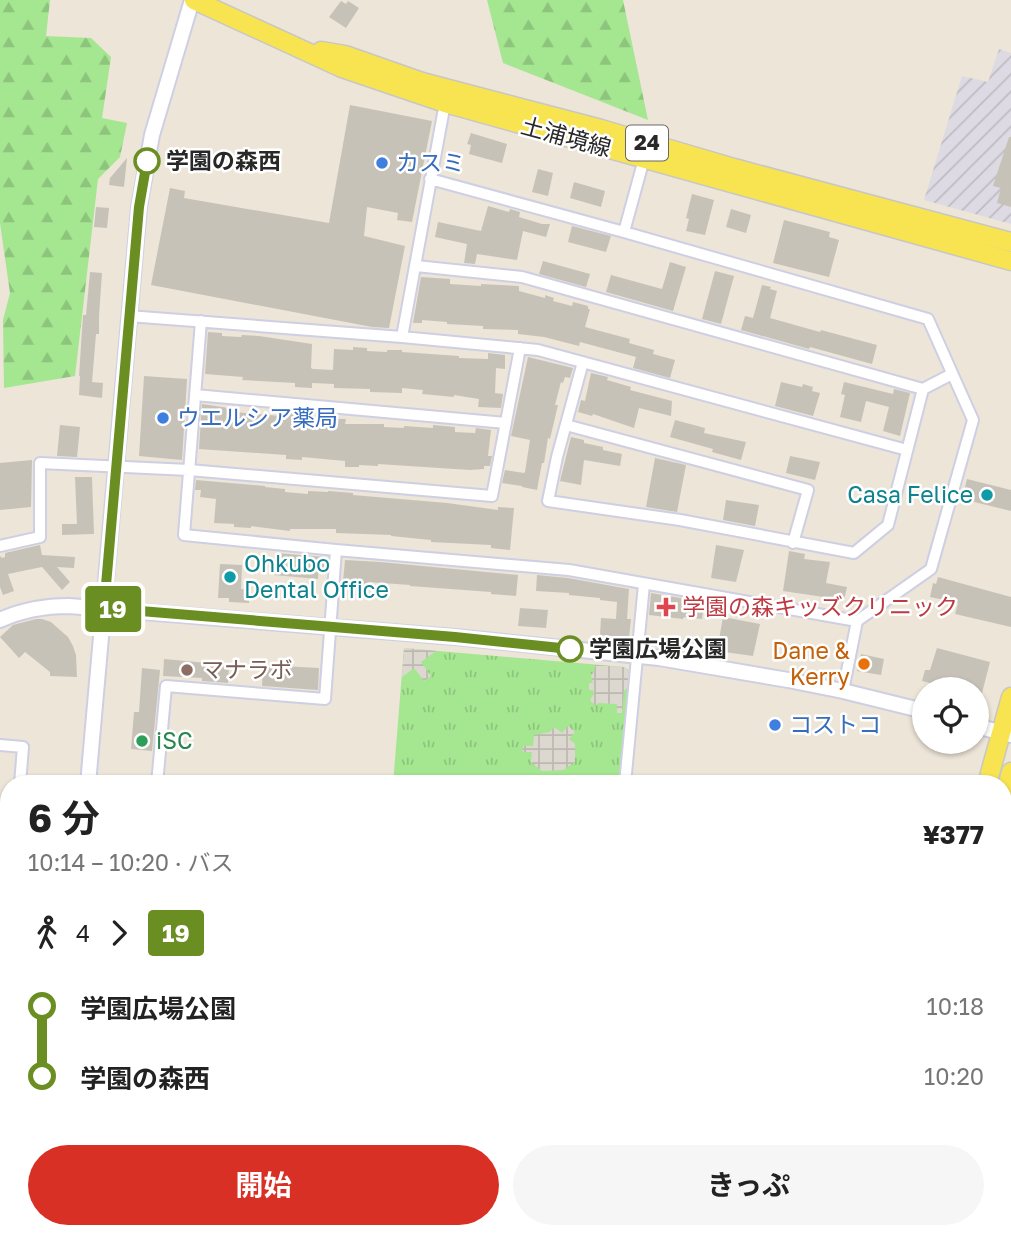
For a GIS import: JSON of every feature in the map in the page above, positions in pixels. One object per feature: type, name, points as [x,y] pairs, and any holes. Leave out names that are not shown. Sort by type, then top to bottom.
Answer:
[{"type":"main road","name":"土浦境線","points":[[193,0],[342,68],[445,103],[1011,261]]},
{"type":"main road","name":"土浦境線","points":[[287,44],[345,55],[422,82],[1011,242]]},
{"type":"main road","points":[[990,775],[1006,734],[1011,696]]},
{"type":"street","points":[[89,775],[139,207],[161,101],[193,0]]},
{"type":"street","points":[[402,337],[445,103]]},
{"type":"street","points":[[624,232],[644,159]]},
{"type":"street","points":[[430,179],[928,319],[973,420],[931,569],[857,621],[843,691]]},
{"type":"street","points":[[416,266],[522,277],[923,388],[952,374]]},
{"type":"street","points":[[128,316],[538,350],[907,450]]},
{"type":"street","points":[[201,321],[184,535],[569,570],[857,621]]},
{"type":"street","points":[[0,546],[40,537],[40,463],[189,470],[492,496],[520,348]]},
{"type":"street","points":[[583,362],[548,501],[680,520],[854,553],[888,525],[923,388]]},
{"type":"street","points":[[195,396],[506,422]]},
{"type":"street","points":[[566,425],[808,490],[793,543]]},
{"type":"street","points":[[158,775],[166,686],[325,699],[336,550]]},
{"type":"street","points":[[626,775],[644,584]]},
{"type":"street","points":[[0,621],[11,615],[49,606],[104,608],[455,637],[637,656],[775,678],[912,708]]},
{"type":"street","points":[[989,729],[1006,734]]},
{"type":"street","points":[[0,745],[23,747],[21,775]]},
{"type":"street","points":[[0,1028],[0,1038]]},
{"type":"shaded area","points":[[999,49],[1011,53],[1011,224],[924,200],[962,76],[988,82]]},
{"type":"shaded area","points":[[404,648],[436,651],[421,662],[431,676],[424,681],[414,668],[402,677]]},
{"type":"shaded area","points":[[595,665],[624,667],[630,671],[628,687],[624,691],[622,713],[617,713],[617,704],[598,703],[596,706],[590,700],[594,694],[593,690],[589,690],[589,683],[593,683],[591,675]]},
{"type":"shaded area","points":[[568,726],[575,732],[569,739],[575,744],[575,762],[563,770],[542,771],[531,762],[532,752],[523,752],[523,746],[533,746],[534,735],[550,732],[554,727],[562,733]]},
{"type":"green space","points":[[0,0],[50,0],[46,36],[91,38],[111,57],[102,118],[127,123],[120,157],[98,179],[75,376],[4,388],[3,320],[10,293],[0,223]]},
{"type":"green space","points":[[487,0],[623,0],[648,120],[503,63]]},
{"type":"green space","name":"学園広場公園","points":[[404,648],[624,667],[630,671],[621,775],[394,775]]},
{"type":"building","points":[[341,1],[346,4],[348,1],[359,8],[346,28],[329,17]]},
{"type":"building","points":[[350,105],[432,121],[412,222],[397,220],[398,213],[367,207],[364,236],[405,246],[389,328],[151,285],[170,188],[185,191],[184,198],[329,223]]},
{"type":"building","points":[[471,133],[507,144],[502,163],[469,154],[471,145],[467,144]]},
{"type":"building","points":[[1009,137],[1011,207],[997,203],[1001,188],[993,186]]},
{"type":"building","points":[[127,158],[124,187],[109,185],[110,178]]},
{"type":"building","points":[[538,169],[553,173],[548,196],[532,192]]},
{"type":"building","points":[[574,182],[605,191],[601,207],[570,198]]},
{"type":"building","points":[[692,194],[714,200],[705,235],[686,231]]},
{"type":"building","points":[[488,206],[509,212],[510,209],[520,212],[519,217],[550,224],[546,237],[523,231],[517,260],[477,254],[475,264],[464,263],[467,244],[435,237],[438,222],[481,231]]},
{"type":"building","points":[[96,207],[109,208],[107,228],[94,227]]},
{"type":"building","points":[[731,209],[751,215],[746,233],[726,227]]},
{"type":"building","points":[[784,220],[830,232],[829,237],[839,240],[829,277],[773,263]]},
{"type":"building","points":[[572,226],[611,236],[606,252],[568,242]]},
{"type":"building","points":[[543,261],[590,274],[586,287],[539,274]]},
{"type":"building","points":[[670,262],[686,267],[673,311],[606,292],[611,275],[662,289]]},
{"type":"building","points":[[715,271],[734,276],[721,324],[702,319]]},
{"type":"building","points":[[90,272],[102,273],[99,334],[96,334],[92,382],[103,383],[102,398],[79,395],[83,315],[86,315]]},
{"type":"building","points":[[421,277],[450,279],[450,284],[519,286],[519,291],[545,298],[545,295],[554,298],[553,301],[572,306],[573,302],[588,306],[590,309],[585,327],[630,339],[629,343],[654,350],[653,354],[675,360],[670,378],[633,368],[636,357],[580,342],[579,346],[518,334],[518,330],[483,329],[483,326],[422,320],[422,323],[413,323]]},
{"type":"building","points":[[762,285],[777,291],[770,318],[877,345],[872,364],[741,330],[745,316],[753,318]]},
{"type":"building","points":[[208,332],[222,333],[222,336],[259,336],[312,344],[313,369],[333,370],[334,349],[353,350],[353,347],[367,348],[367,351],[402,350],[459,358],[488,359],[488,353],[505,355],[505,369],[496,368],[495,393],[503,394],[501,408],[478,407],[479,399],[422,394],[423,390],[402,388],[402,393],[370,392],[370,389],[334,388],[334,384],[312,383],[312,388],[295,387],[295,383],[242,380],[243,377],[205,374]]},
{"type":"building","points":[[528,357],[573,368],[570,378],[565,377],[563,383],[561,382],[537,490],[502,483],[505,470],[525,472],[530,440],[511,436]]},
{"type":"building","points":[[591,373],[631,387],[630,390],[672,401],[671,416],[639,408],[634,428],[593,414],[592,416],[578,412],[581,400],[585,401]]},
{"type":"building","name":"ウエルシア薬局","points":[[144,376],[187,379],[182,460],[139,456]]},
{"type":"building","points":[[781,382],[802,387],[803,384],[820,393],[813,416],[775,406]]},
{"type":"building","points":[[844,382],[893,394],[894,389],[910,393],[900,436],[883,431],[889,407],[866,401],[861,422],[840,417],[845,395],[841,394]]},
{"type":"building","points":[[202,404],[235,409],[235,412],[280,416],[280,413],[308,413],[308,418],[346,419],[345,424],[384,424],[384,427],[404,428],[433,428],[433,425],[455,427],[455,432],[475,433],[476,428],[491,430],[488,456],[492,456],[490,466],[470,470],[378,464],[345,467],[345,461],[302,457],[302,460],[286,459],[286,455],[199,449]]},
{"type":"building","points":[[675,420],[705,428],[704,433],[746,442],[741,460],[670,437]]},
{"type":"building","points":[[60,425],[80,427],[77,457],[57,456]]},
{"type":"building","points":[[571,437],[603,447],[603,450],[622,454],[620,466],[584,460],[581,485],[560,481]]},
{"type":"building","points":[[790,456],[820,462],[815,480],[786,473]]},
{"type":"building","points":[[655,458],[686,465],[677,512],[646,507]]},
{"type":"building","points":[[32,460],[31,507],[0,510],[0,463]]},
{"type":"building","points":[[75,477],[92,477],[94,534],[62,535],[62,524],[77,524]]},
{"type":"building","name":"Casa Felice","points":[[967,479],[1011,490],[1011,511],[962,499]]},
{"type":"building","points":[[196,480],[265,486],[285,489],[285,492],[308,494],[308,491],[328,491],[498,510],[498,507],[514,508],[510,550],[491,548],[491,545],[431,542],[391,535],[336,533],[336,529],[290,531],[214,523],[216,499],[200,497],[201,490],[195,490]]},
{"type":"building","points":[[726,500],[759,505],[755,526],[723,520]]},
{"type":"building","points":[[40,545],[42,555],[75,557],[74,568],[57,567],[70,582],[62,590],[42,567],[8,574],[14,591],[3,595],[0,587],[0,556],[2,558],[5,553]]},
{"type":"building","points":[[716,545],[744,550],[736,582],[711,578]]},
{"type":"building","points":[[789,551],[805,554],[804,559],[830,562],[826,583],[847,587],[844,600],[783,591]]},
{"type":"building","points":[[276,553],[325,557],[324,568],[319,567],[318,579],[274,575]]},
{"type":"building","points":[[345,560],[518,575],[516,596],[410,585],[343,582]]},
{"type":"building","name":"Ohkubo Dental Office","points":[[220,564],[242,565],[241,589],[249,590],[249,603],[229,602],[229,598],[218,598]]},
{"type":"building","points":[[537,575],[629,589],[629,638],[600,635],[601,618],[616,619],[617,602],[569,593],[536,591]]},
{"type":"building","points":[[938,577],[1011,597],[1011,627],[955,614],[958,603],[930,597],[933,583],[936,584]]},
{"type":"building","name":"学園の森キッズクリニック","points":[[651,593],[704,602],[702,619],[649,615]]},
{"type":"building","points":[[520,608],[548,610],[546,628],[518,626]]},
{"type":"building","points":[[723,617],[760,624],[753,656],[717,651]]},
{"type":"building","points":[[36,619],[51,622],[68,637],[76,655],[77,677],[50,676],[50,672],[25,652],[19,658],[0,637],[13,625]]},
{"type":"building","points":[[937,648],[990,662],[986,677],[923,677],[925,670],[930,670]]},
{"type":"building","points":[[861,654],[884,659],[881,675],[857,671]]},
{"type":"building","points":[[164,659],[229,665],[228,683],[202,681],[202,678],[163,676]]},
{"type":"building","points":[[263,665],[319,668],[318,690],[262,686]]},
{"type":"building","points":[[142,668],[160,670],[152,751],[131,749],[134,712],[139,712]]},
{"type":"bus line","name":"19","points":[[147,161],[139,207],[126,341],[104,608],[570,649]]},
{"type":"place","name":"学園の森西","points":[[147,161]]},
{"type":"place","name":"カスミ","points":[[382,163]]},
{"type":"place","name":"ウエルシア薬局","points":[[163,418]]},
{"type":"place","name":"Casa Felice","points":[[987,495]]},
{"type":"place","name":"Ohkubo Dental Office","points":[[230,577]]},
{"type":"place","name":"学園の森キッズクリニック","points":[[666,607]]},
{"type":"place","name":"学園広場公園","points":[[570,649]]},
{"type":"place","name":"Dane & Kerry","points":[[864,664]]},
{"type":"place","name":"マナラボ","points":[[187,670]]},
{"type":"place","name":"コストコ","points":[[775,725]]},
{"type":"place","name":"iSC","points":[[142,741]]}]
